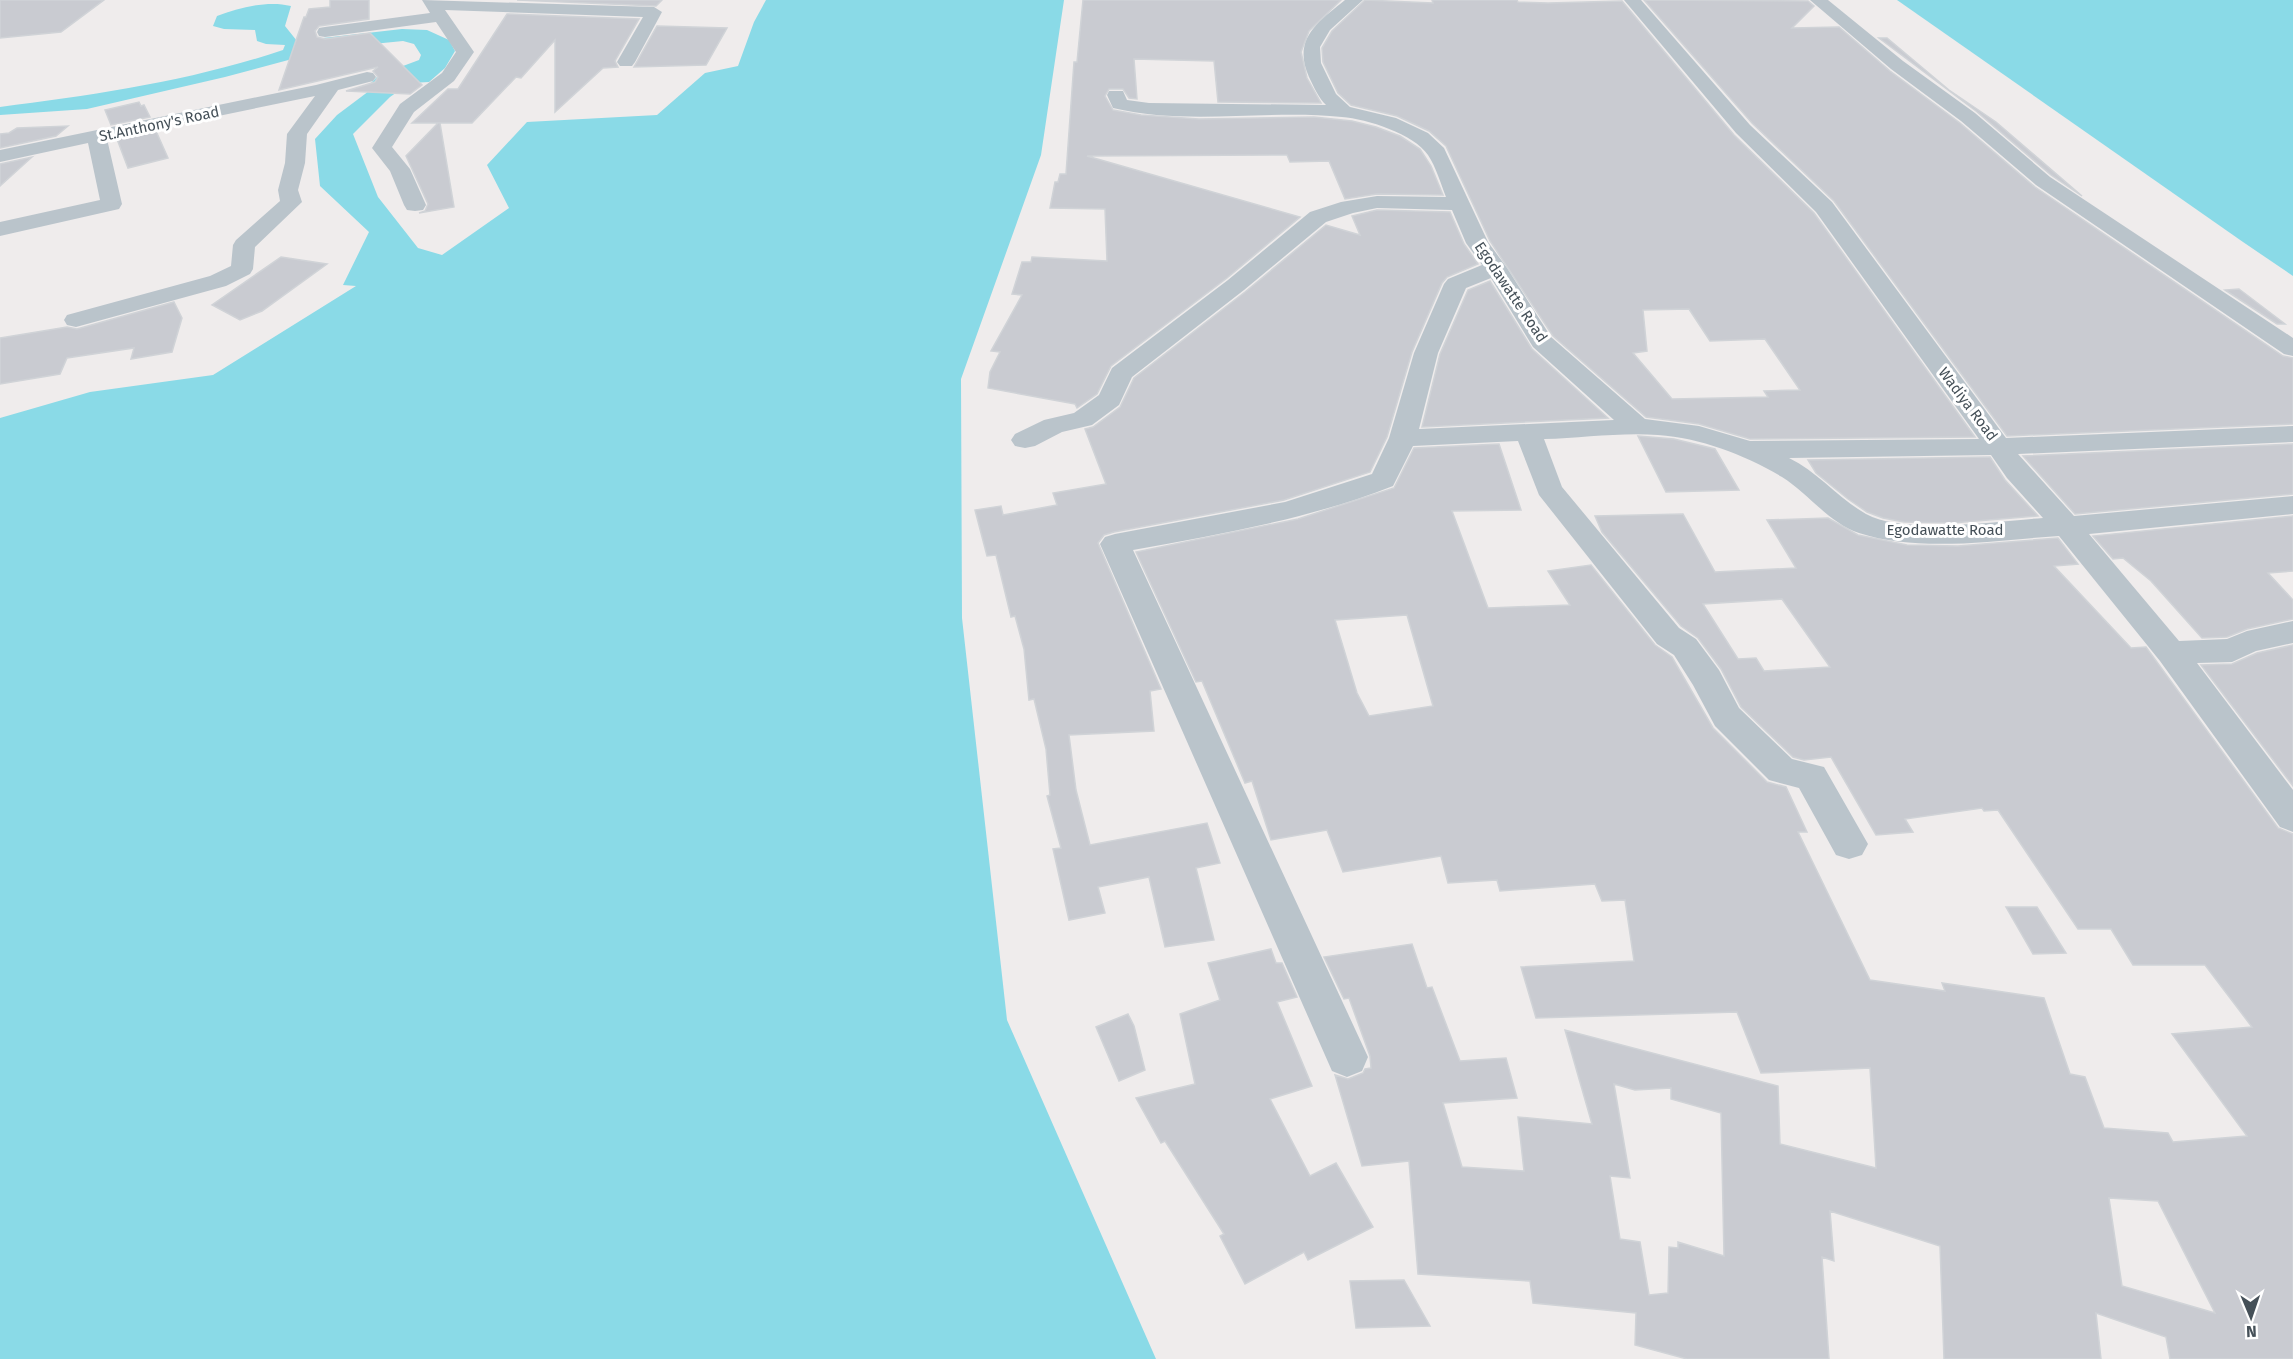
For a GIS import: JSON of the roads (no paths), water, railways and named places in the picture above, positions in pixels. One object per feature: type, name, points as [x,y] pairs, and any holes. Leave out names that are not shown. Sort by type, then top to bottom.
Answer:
[{"type":"street","points":[[1343,111],[1328,97],[1312,63],[1311,47],[1323,27],[1355,0]]},
{"type":"street","name":"Wadiya Road","points":[[1632,0],[1743,129],[1824,207],[2017,472],[2067,527],[2171,653],[2293,817]]},
{"type":"street","points":[[1818,0],[1897,65],[1968,117],[2043,181],[2293,349]]},
{"type":"street","points":[[415,205],[400,169],[382,148],[406,108],[448,77],[465,52],[435,7]]},
{"type":"street","points":[[325,32],[435,7],[654,12],[626,62]]},
{"type":"street","name":"St.Anthony's Road","points":[[0,156],[97,137],[367,77]]},
{"type":"street","points":[[76,320],[218,281],[242,269],[244,245],[291,202],[288,190],[295,163],[297,134],[324,88]]},
{"type":"street","name":"Egodawatte Road","points":[[1116,95],[1120,104],[1149,109],[1343,111],[1389,122],[1421,137],[1437,152],[1477,243],[1496,268],[1542,342],[1638,427],[1659,425],[1744,447],[1800,477],[1843,513],[1865,526],[1898,532],[2067,527],[2293,506]]},
{"type":"street","points":[[0,229],[111,204],[97,137]]},
{"type":"street","points":[[1025,440],[1053,426],[1083,418],[1110,399],[1121,373],[1236,285],[1318,217],[1349,207],[1377,202],[1461,204]]},
{"type":"street","points":[[1347,1057],[1115,544],[1271,514],[1350,494],[1383,480],[1403,438],[1426,352],[1456,284],[1496,268]]},
{"type":"street","points":[[1403,438],[1638,427]]},
{"type":"street","points":[[1528,432],[1549,489],[1668,636],[1685,647],[1707,679],[1727,717],[1781,770],[1811,777],[1849,844]]},
{"type":"street","points":[[1744,447],[1798,450],[2000,447],[2293,434]]},
{"type":"street","points":[[2171,653],[2232,650],[2247,642],[2293,632]]},
{"type":"water","points":[[766,0],[1064,0],[1041,155],[961,379],[962,618],[1007,1020],[1156,1359],[0,1359],[0,418],[90,392],[213,375],[356,286],[343,285],[369,232],[320,186],[315,139],[337,115],[373,88],[371,83],[379,75],[419,60],[421,55],[414,44],[403,41],[333,48],[225,77],[87,109],[0,115],[0,107],[143,86],[248,61],[283,50],[285,45],[257,41],[255,30],[224,29],[213,26],[217,16],[253,6],[282,4],[291,6],[285,26],[297,41],[402,29],[427,30],[449,40],[455,51],[445,68],[429,82],[410,83],[390,97],[353,134],[378,197],[418,248],[442,255],[509,208],[487,165],[527,122],[657,115],[705,73],[738,66],[754,22]]},
{"type":"water","points":[[1897,0],[2293,0],[2293,276],[2243,242]]}]
